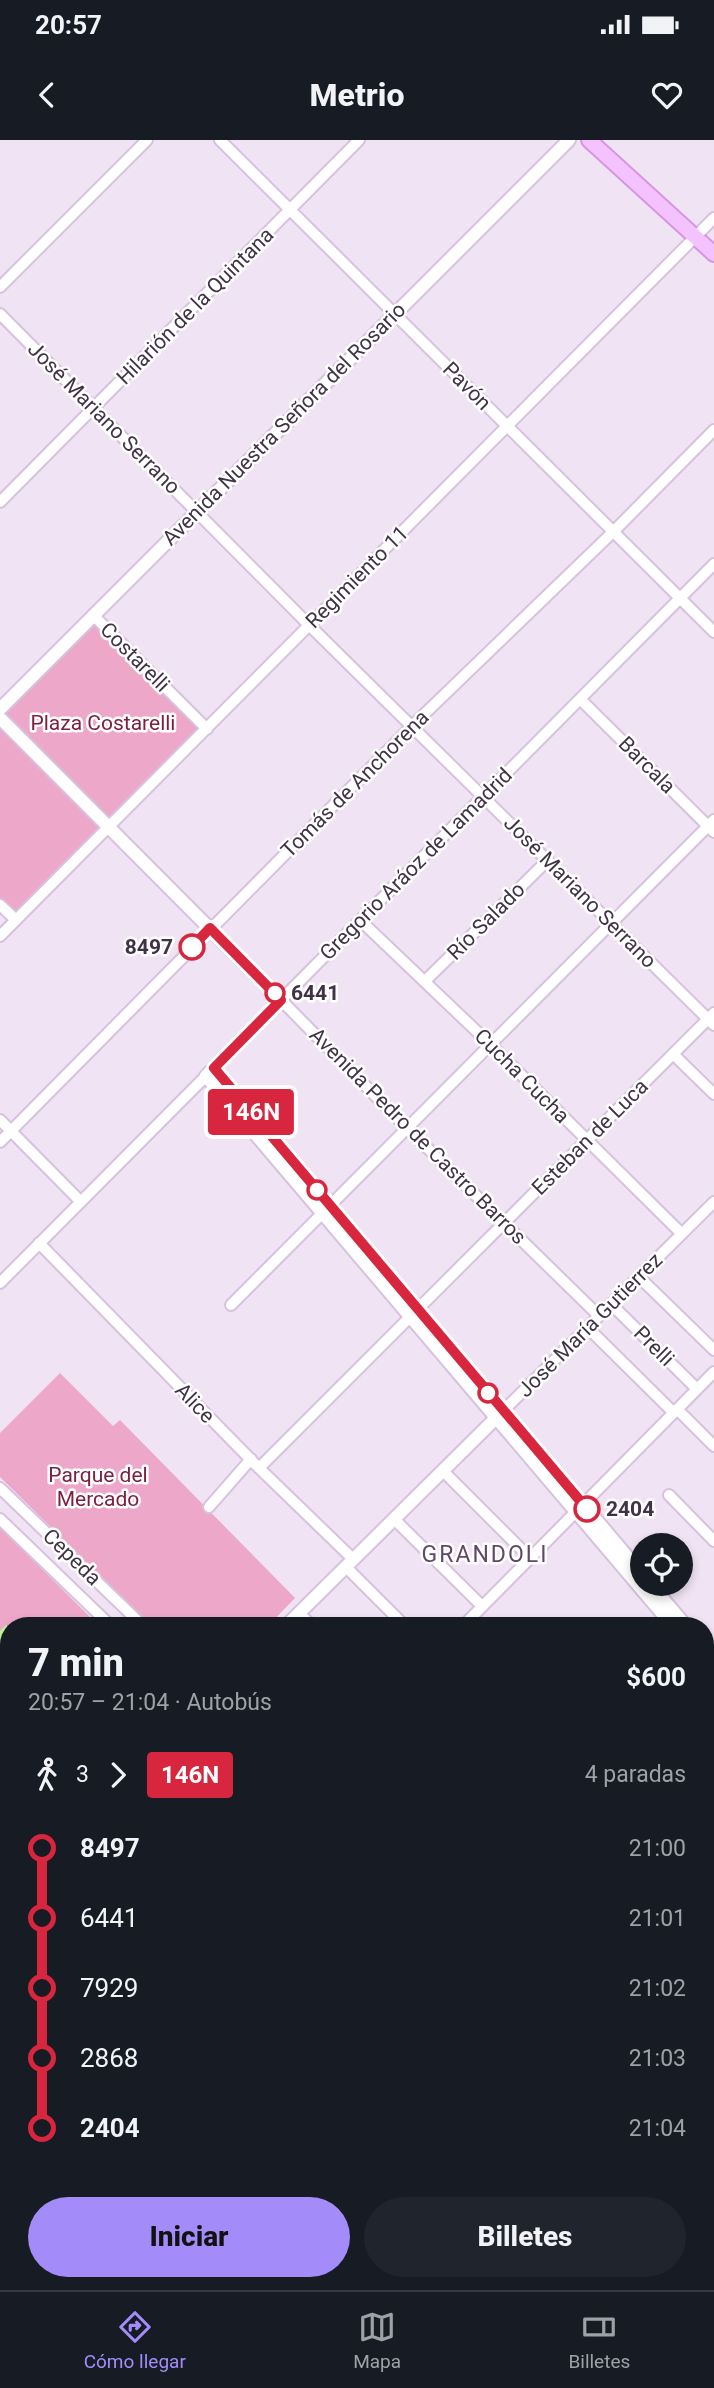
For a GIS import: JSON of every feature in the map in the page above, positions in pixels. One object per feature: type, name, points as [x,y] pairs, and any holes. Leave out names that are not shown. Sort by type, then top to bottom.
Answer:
[{"type":"main road","points":[[589,140],[714,254]]},
{"type":"street","points":[[0,287],[147,140]]},
{"type":"street","name":"Pavón","points":[[220,140],[714,632]]},
{"type":"street","name":"Hilarión de la Quintana","points":[[0,502],[359,140]]},
{"type":"street","name":"Avenida Nuestra Señora del Rosario","points":[[0,709],[569,140]]},
{"type":"street","name":"Regimiento 11","points":[[0,936],[714,218]]},
{"type":"street","name":"José Mariano Serrano","points":[[0,314],[309,625],[712,1019]]},
{"type":"street","name":"Tomás de Anchorena","points":[[0,1142],[413,725],[614,531],[714,430]]},
{"type":"street","name":"Gregorio Aráoz de Lamadrid","points":[[0,1283],[714,564]]},
{"type":"street","name":"Costarelli","points":[[93,615],[207,729]]},
{"type":"street","name":"Barcala","points":[[580,699],[712,826]]},
{"type":"street","name":"Avenida Pedro de Castro Barros","points":[[0,718],[407,1128],[599,1316]]},
{"type":"street","points":[[231,1305],[611,923],[712,826]]},
{"type":"street","name":"Río Salado","points":[[425,981],[548,860]]},
{"type":"street","points":[[0,905],[16,920]]},
{"type":"street","name":"Cucha Cucha","points":[[360,920],[682,1234]]},
{"type":"street","name":"Esteban de Luca","points":[[209,1507],[415,1312],[673,1054],[712,1019]]},
{"type":"street","points":[[673,1054],[714,1094]]},
{"type":"street","points":[[210,1072],[579,1508],[666,1617]]},
{"type":"street","points":[[0,1121],[80,1202]]},
{"type":"street","name":"José María Gutierrez","points":[[295,1617],[714,1202]]},
{"type":"street","name":"Alice","points":[[39,1243],[350,1563],[397,1617]]},
{"type":"street","points":[[639,1277],[714,1350]]},
{"type":"street","name":"Prelli","points":[[611,1304],[697,1389]]},
{"type":"street","points":[[587,1328],[714,1446]]},
{"type":"street","points":[[472,1617],[714,1372]]},
{"type":"street","points":[[443,1471],[530,1558]]},
{"type":"street","name":"Cepeda","points":[[0,1488],[134,1617]]},
{"type":"street","points":[[668,1495],[714,1541]]},
{"type":"street","points":[[579,1508],[630,1561]]},
{"type":"street","name":"Cepeda","points":[[0,1519],[102,1617]]},
{"type":"street","points":[[394,1520],[482,1606]]},
{"type":"street","points":[[660,1596],[678,1617]]},
{"type":"street","points":[[299,1613],[303,1617]]},
{"type":"green space","name":"Plaza Costarelli","points":[[93,615],[207,729],[16,920],[0,905],[0,709]]},
{"type":"green space","name":"Parque del Mercado","points":[[60,1373],[113,1426],[120,1420],[295,1598],[277,1617],[142,1617],[0,1477],[0,1433]]},
{"type":"green space","points":[[0,1527],[90,1617],[0,1617]]},
{"type":"bus line","name":"146N","points":[[192,947],[210,928],[281,1000],[214,1068],[587,1509]]},
{"type":"place","name":"8497","points":[[192,947]]},
{"type":"place","name":"6441","points":[[275,993]]},
{"type":"place","name":"2404","points":[[587,1509]]},
{"type":"district","name":"GRANDOLI","points":[[485,1554]]}]
